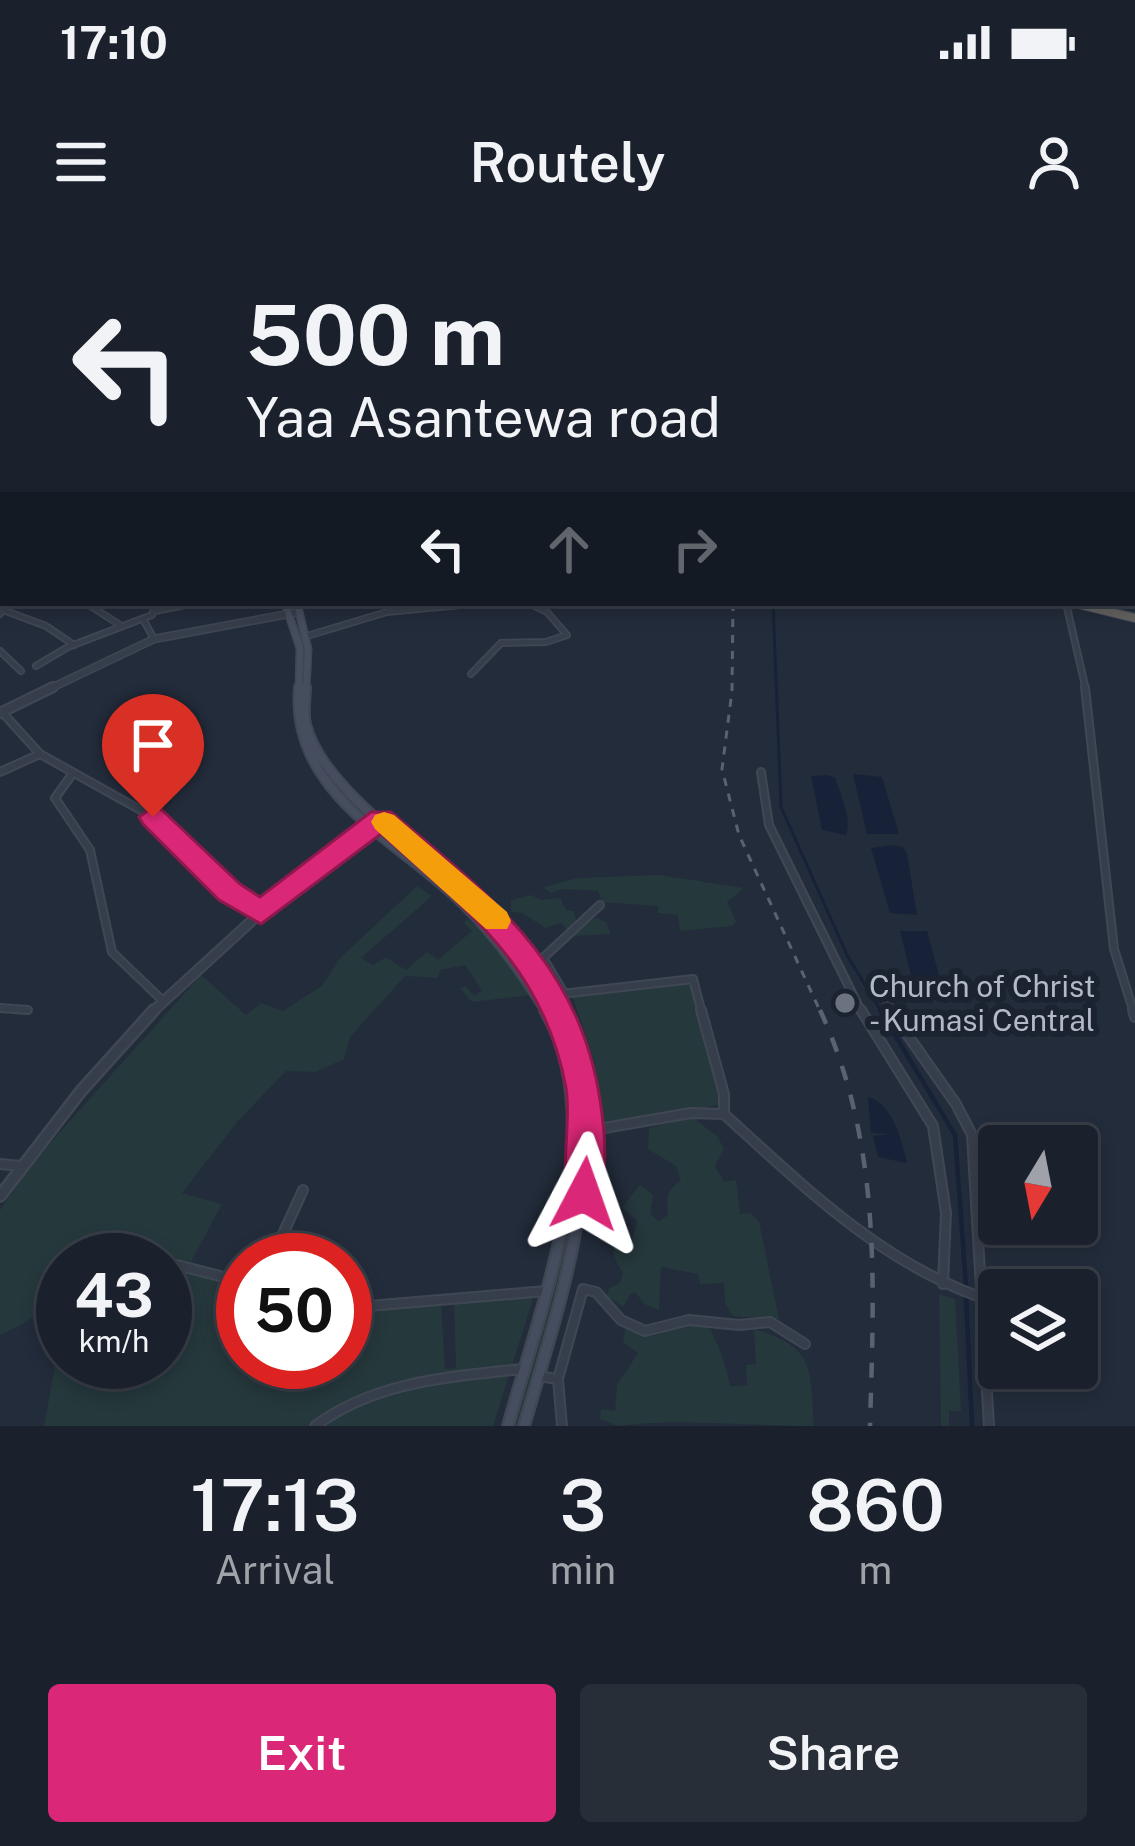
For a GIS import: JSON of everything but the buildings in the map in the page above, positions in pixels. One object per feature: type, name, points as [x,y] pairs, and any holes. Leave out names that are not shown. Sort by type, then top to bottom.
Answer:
[{"type":"highway","points":[[1083,606],[1135,618]]},
{"type":"main road","points":[[292,608],[307,637],[310,666],[303,708],[312,743],[335,777],[377,822],[509,950],[542,996],[556,1030],[571,1093],[574,1154],[567,1212],[508,1426]]},
{"type":"main road","points":[[292,608],[301,654],[294,708],[303,749],[314,769],[498,922],[558,994],[577,1058],[587,1131],[581,1206],[524,1426]]},
{"type":"street","points":[[91,606],[120,625]]},
{"type":"street","points":[[307,637],[387,612],[448,606]]},
{"type":"street","points":[[471,674],[501,644],[546,642],[567,635],[534,606]]},
{"type":"street","points":[[1071,606],[1091,712],[1114,949],[1134,1011]]},
{"type":"street","points":[[36,666],[74,645],[143,619],[156,607]]},
{"type":"street","points":[[261,912],[230,892],[153,817],[40,754],[1,713],[154,639],[292,608]]},
{"type":"street","points":[[2,612],[46,626],[74,645]]},
{"type":"street","points":[[143,619],[154,639]]},
{"type":"street","points":[[0,650],[21,671]]},
{"type":"street","points":[[0,772],[40,754]]},
{"type":"street","points":[[761,772],[769,825],[873,1035],[933,1126],[946,1213],[943,1284]]},
{"type":"street","points":[[73,773],[56,798],[90,850],[112,952],[163,1001]]},
{"type":"street","points":[[0,1196],[110,1056],[163,1001],[261,912],[377,822]]},
{"type":"street","points":[[600,905],[543,958],[558,994],[693,979],[724,1094],[724,1114]]},
{"type":"street","points":[[898,990],[886,999],[892,1024],[963,1115],[978,1147],[976,1296],[989,1426]]},
{"type":"street","points":[[0,1009],[28,1010]]},
{"type":"street","points":[[587,1131],[691,1113],[724,1114],[834,1215],[943,1284],[976,1296]]},
{"type":"street","points":[[0,1164],[21,1166]]},
{"type":"street","points":[[283,1233],[303,1190]]},
{"type":"street","points":[[562,1426],[558,1379],[583,1289],[596,1292],[621,1320],[645,1331],[689,1320],[739,1325],[770,1322],[805,1344]]},
{"type":"street","points":[[372,1306],[546,1291]]},
{"type":"street","points":[[315,1426],[350,1399],[522,1369]]},
{"type":"street","points":[[538,1376],[558,1379]]},
{"type":"green space","points":[[383,829],[468,897],[514,944],[550,1000],[571,1058],[579,1118],[577,1179],[567,1242],[518,1426],[512,1426],[573,1186],[577,1126],[572,1067],[553,1010],[517,953],[470,904]]},
{"type":"green space","points":[[659,875],[744,888],[727,902],[736,921],[732,926],[680,931],[678,915],[658,913],[658,906],[602,902],[598,891],[551,893],[543,887],[578,878]]},
{"type":"green space","points":[[417,886],[432,896],[361,958],[373,965],[386,957],[406,970],[427,952],[438,960],[472,931],[464,923],[467,919],[491,938],[532,995],[472,1002],[460,988],[465,986],[474,996],[482,990],[465,965],[440,970],[438,978],[405,976],[350,1037],[344,1059],[316,1072],[286,1071],[238,1121],[182,1193],[222,1204],[192,1260],[192,1233],[36,1233],[36,1314],[0,1335],[0,1210],[33,1162],[201,975],[246,1015],[261,1003],[283,1011],[323,985],[340,958]]},
{"type":"green space","points":[[531,895],[541,900],[560,898],[566,910],[574,911],[577,924],[597,918],[606,922],[611,934],[573,936],[561,923],[545,928],[523,913],[511,912],[511,900]]},
{"type":"green space","points":[[691,981],[721,1105],[602,1122],[594,1060],[572,995]]},
{"type":"green space","points":[[692,1117],[718,1137],[724,1149],[715,1166],[724,1182],[736,1180],[740,1214],[751,1213],[759,1222],[779,1319],[733,1316],[725,1303],[724,1283],[700,1284],[698,1274],[661,1267],[659,1310],[644,1304],[636,1293],[631,1293],[623,1307],[607,1296],[609,1288],[620,1283],[623,1272],[614,1254],[617,1240],[620,1234],[632,1239],[637,1221],[622,1207],[640,1185],[653,1195],[650,1214],[659,1221],[668,1215],[670,1191],[681,1181],[676,1166],[648,1149],[649,1128]]},
{"type":"green space","points":[[192,1262],[216,1269],[216,1389],[372,1389],[372,1309],[441,1303],[445,1369],[456,1368],[454,1302],[534,1296],[493,1426],[44,1426],[51,1389],[192,1389]]},
{"type":"green space","points":[[939,1294],[955,1299],[961,1412],[949,1410],[949,1426],[941,1426]]},
{"type":"green space","points":[[685,1325],[708,1327],[730,1386],[747,1385],[746,1365],[756,1364],[754,1329],[789,1344],[810,1375],[814,1426],[687,1422],[617,1426],[600,1419],[601,1409],[615,1411],[617,1385],[638,1353],[623,1342],[626,1327],[653,1336]]},
{"type":"water","points":[[853,774],[882,777],[899,834],[867,834]]},
{"type":"water","points":[[811,776],[835,778],[845,807],[846,835],[822,830]]},
{"type":"water","points":[[903,847],[907,854],[917,915],[890,913],[871,848]]},
{"type":"water","points":[[900,931],[927,931],[940,979],[912,979]]},
{"type":"water","points":[[868,1097],[890,1115],[907,1163],[878,1157],[873,1136],[891,1134],[871,1133]]},
{"type":"waterway","points":[[773,606],[781,807],[847,955],[882,1013]]},
{"type":"waterway","points":[[880,1010],[955,1135],[966,1286]]},
{"type":"waterway","points":[[966,1296],[972,1426]]},
{"type":"railway","points":[[733,606],[732,691],[722,769],[739,835],[821,1013]]},
{"type":"railway","points":[[820,1010],[855,1112],[864,1163],[872,1267],[870,1426]]},
{"type":"slow traffic","points":[[384,822],[497,921]]},
{"type":"place","name":"Church of Christ - Kumasi Central","points":[[845,1003]]},
{"type":"route","points":[[153,817],[230,892],[261,912],[381,819],[433,863],[508,933],[553,994],[572,1040],[583,1091],[587,1131],[584,1194]]}]
